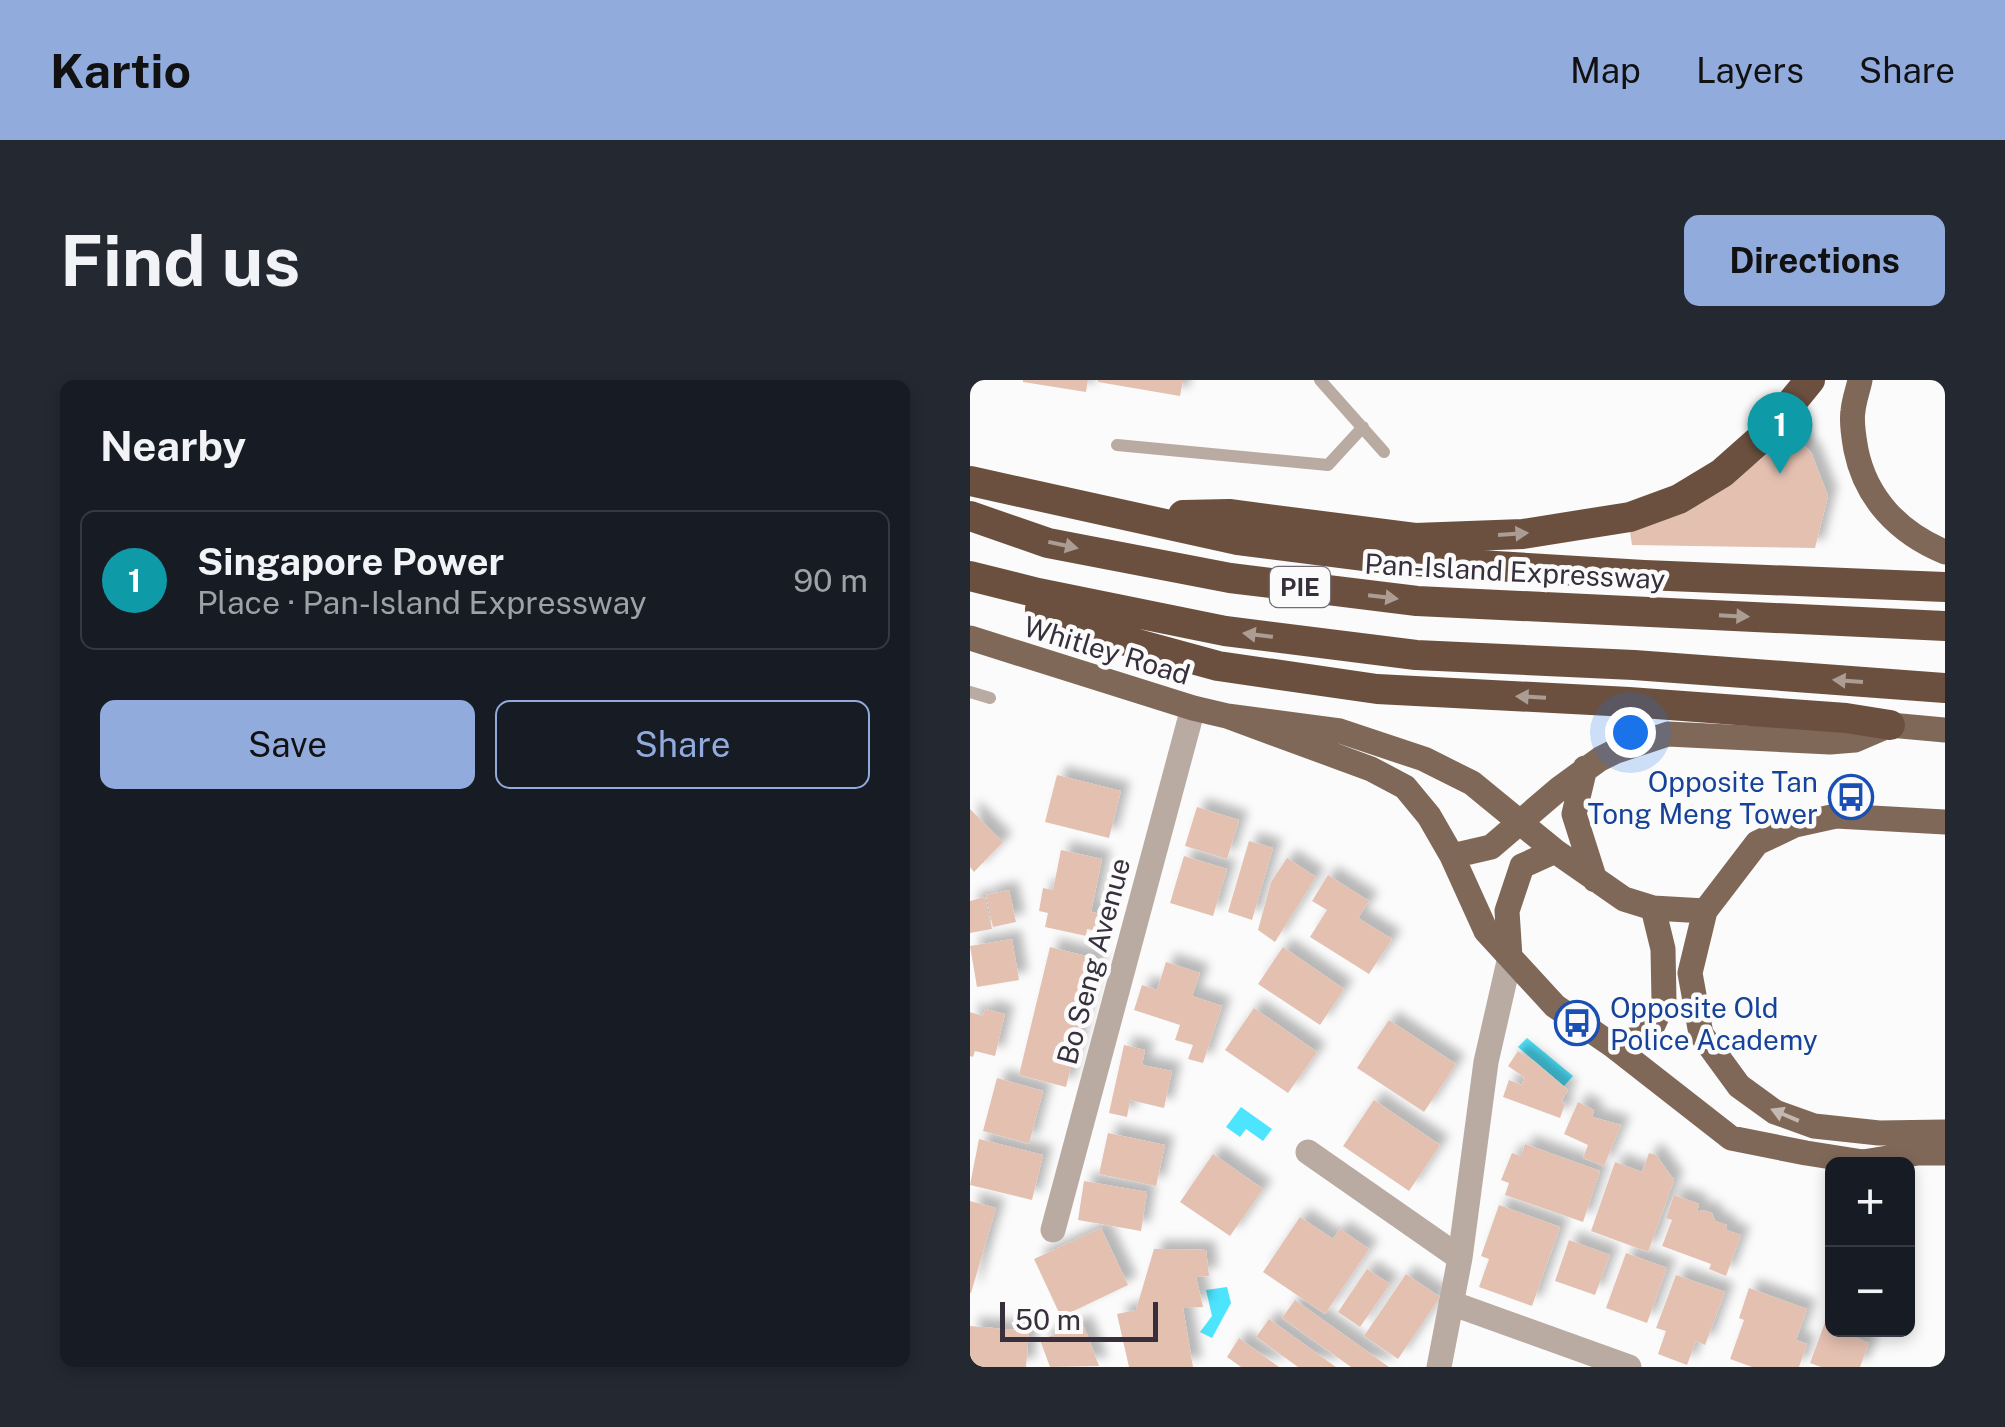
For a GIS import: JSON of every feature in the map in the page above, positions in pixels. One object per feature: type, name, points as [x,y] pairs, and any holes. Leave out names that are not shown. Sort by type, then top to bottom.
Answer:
[{"type":"highway","points":[[1124,514],[1228,514],[1415,538],[1522,534],[1630,516],[1679,499],[1722,473],[1766,434],[1810,380]]},
{"type":"highway","points":[[970,481],[1238,540],[1396,560],[1945,588]]},
{"type":"highway","name":"Pan-Island Expressway","points":[[970,516],[1048,543],[1230,578],[1417,602],[1945,626]]},
{"type":"highway","points":[[970,579],[1119,639],[1218,666],[1376,689],[1629,702],[1846,718],[1890,725]]},
{"type":"highway","name":"PIE","points":[[970,579],[1224,632],[1416,655],[1634,665],[1945,688]]},
{"type":"main road","points":[[1860,380],[1852,413],[1860,467],[1869,489],[1906,532],[1945,552]]},
{"type":"main road","name":"Whitley Road","points":[[970,638],[1192,708],[1340,730],[1424,759],[1472,783],[1595,880]]},
{"type":"main road","name":"Whitley Road","points":[[1227,716],[1372,768],[1405,787],[1452,856],[1486,931],[1555,1006],[1731,1138],[1806,1153],[1879,1133]]},
{"type":"main road","points":[[1452,856],[1490,847],[1585,768],[1614,752],[1668,734],[1830,742],[1855,740],[1890,725],[1945,730]]},
{"type":"main road","points":[[1585,768],[1574,814],[1595,880],[1624,898],[1653,908],[1706,911]]},
{"type":"main road","points":[[1945,822],[1836,816],[1795,825],[1757,842],[1706,911],[1690,973],[1701,1034],[1739,1086],[1774,1112],[1814,1126],[1879,1133],[1945,1132]]},
{"type":"main road","points":[[1510,957],[1507,912],[1522,866],[1555,850]]},
{"type":"main road","points":[[1612,1045],[1648,1036],[1664,1001],[1664,949],[1653,908]]},
{"type":"main road","points":[[1806,1153],[1863,1162],[1945,1153]]},
{"type":"street","name":"Bo Seng Avenue","points":[[1053,1230],[1192,708]]},
{"type":"street","points":[[1440,1367],[1460,1258],[1486,1062],[1510,957]]},
{"type":"street","points":[[1308,1152],[1460,1258]]},
{"type":"street","points":[[1451,1303],[1630,1367]]},
{"type":"lane","points":[[1320,380],[1384,452]]},
{"type":"lane","points":[[1117,445],[1328,466],[1363,427]]},
{"type":"lane","points":[[970,692],[990,698]]},
{"type":"water","points":[[1527,1038],[1573,1076],[1564,1086],[1518,1047]]},
{"type":"water","points":[[1241,1107],[1272,1129],[1263,1141],[1246,1129],[1240,1137],[1226,1127]]},
{"type":"water","points":[[1227,1287],[1231,1303],[1212,1338],[1200,1332],[1212,1316],[1206,1290]]},
{"type":"building","points":[[1023,380],[1088,380],[1086,392]]},
{"type":"building","points":[[1098,380],[1183,380],[1180,396]]},
{"type":"building","points":[[1794,436],[1811,452],[1828,496],[1815,548],[1632,545],[1630,532],[1691,509]]},
{"type":"building","points":[[1057,775],[1121,791],[1109,838],[1045,822]]},
{"type":"building","points":[[1197,807],[1239,820],[1227,859],[1185,846]]},
{"type":"building","points":[[970,809],[1003,842],[974,872],[970,867]]},
{"type":"building","points":[[1249,841],[1273,848],[1252,920],[1228,912]]},
{"type":"building","points":[[1061,850],[1102,859],[1091,912],[1101,914],[1097,931],[1087,929],[1086,936],[1045,927],[1048,913],[1039,911],[1043,888],[1053,890]]},
{"type":"building","points":[[1184,856],[1227,869],[1213,916],[1170,903]]},
{"type":"building","points":[[1287,858],[1316,877],[1275,942],[1258,930],[1271,882]]},
{"type":"building","points":[[1328,875],[1369,901],[1358,918],[1392,939],[1369,974],[1310,937],[1327,910],[1312,901]]},
{"type":"building","points":[[1009,890],[1016,922],[993,927],[986,895]]},
{"type":"building","points":[[985,897],[992,929],[970,933],[970,901]]},
{"type":"building","points":[[1012,939],[1019,980],[977,987],[970,946]]},
{"type":"building","points":[[1050,947],[1098,959],[1066,1087],[1019,1075]]},
{"type":"building","points":[[1283,947],[1344,989],[1320,1025],[1258,984]]},
{"type":"building","points":[[1166,962],[1200,973],[1192,996],[1222,1006],[1203,1063],[1188,1059],[1193,1045],[1175,1040],[1180,1025],[1134,1010],[1142,985],[1157,990]]},
{"type":"building","points":[[1254,1008],[1317,1052],[1288,1093],[1225,1050]]},
{"type":"building","points":[[985,1009],[1005,1014],[995,1056],[975,1051],[973,1057],[970,1012],[983,1016]]},
{"type":"building","points":[[1389,1020],[1456,1064],[1424,1112],[1357,1068]]},
{"type":"building","points":[[1124,1045],[1145,1050],[1142,1065],[1172,1071],[1164,1108],[1130,1100],[1127,1117],[1109,1113]]},
{"type":"building","points":[[1518,1051],[1568,1090],[1561,1102],[1565,1104],[1560,1118],[1503,1097],[1509,1080],[1522,1085],[1524,1077],[1508,1066]]},
{"type":"building","points":[[997,1078],[1043,1091],[1029,1144],[983,1131]]},
{"type":"building","points":[[1374,1100],[1440,1145],[1409,1191],[1343,1146]]},
{"type":"building","points":[[1578,1102],[1594,1110],[1592,1117],[1621,1125],[1604,1166],[1583,1158],[1588,1145],[1564,1134]]},
{"type":"building","points":[[1108,1133],[1165,1145],[1156,1186],[1099,1174]]},
{"type":"building","points":[[979,1139],[1043,1155],[1032,1200],[970,1185]]},
{"type":"building","points":[[1525,1144],[1600,1171],[1583,1222],[1505,1195],[1509,1183],[1501,1180],[1512,1153],[1521,1156]]},
{"type":"building","points":[[1649,1153],[1656,1155],[1674,1180],[1648,1252],[1591,1231],[1615,1162],[1642,1172]]},
{"type":"building","points":[[1213,1154],[1263,1189],[1230,1236],[1180,1202]]},
{"type":"building","points":[[1084,1181],[1147,1192],[1141,1231],[1078,1220]]},
{"type":"building","points":[[1674,1195],[1699,1204],[1697,1212],[1712,1213],[1715,1221],[1727,1225],[1726,1230],[1741,1235],[1726,1276],[1709,1269],[1711,1264],[1662,1246],[1672,1220],[1666,1218]]},
{"type":"building","points":[[970,1201],[996,1208],[971,1293],[970,1293]]},
{"type":"building","points":[[1499,1205],[1560,1227],[1532,1306],[1479,1287],[1489,1259],[1481,1256]]},
{"type":"building","points":[[1300,1217],[1333,1239],[1340,1229],[1369,1249],[1325,1314],[1263,1272]]},
{"type":"building","points":[[1101,1228],[1128,1285],[1061,1317],[1034,1259]]},
{"type":"building","points":[[1569,1240],[1610,1255],[1595,1295],[1555,1281]]},
{"type":"building","points":[[1154,1249],[1206,1250],[1209,1276],[1196,1277],[1203,1307],[1183,1308],[1193,1367],[1129,1367],[1117,1314],[1136,1310]]},
{"type":"building","points":[[1626,1253],[1667,1268],[1647,1323],[1606,1308]]},
{"type":"building","points":[[1367,1269],[1390,1284],[1360,1327],[1338,1312]]},
{"type":"building","points":[[1406,1274],[1440,1297],[1398,1359],[1364,1336]]},
{"type":"building","points":[[1676,1275],[1725,1292],[1705,1345],[1696,1341],[1687,1365],[1658,1354],[1666,1331],[1656,1328]]},
{"type":"building","points":[[1749,1288],[1807,1309],[1796,1340],[1807,1344],[1799,1367],[1752,1367],[1730,1359],[1744,1320],[1739,1318]]},
{"type":"building","points":[[1295,1300],[1389,1367],[1351,1367],[1282,1318]]},
{"type":"building","points":[[1269,1319],[1336,1367],[1298,1367],[1256,1337]]},
{"type":"building","points":[[1825,1322],[1825,1337],[1854,1337],[1869,1343],[1860,1367],[1821,1367],[1810,1363]]},
{"type":"building","points":[[1083,1324],[1099,1366],[1050,1367],[1040,1340]]},
{"type":"building","points":[[970,1326],[1029,1331],[1026,1367],[970,1367]]},
{"type":"building","points":[[1239,1338],[1279,1367],[1241,1367],[1227,1357]]},
{"type":"place","name":"Singapore Power","points":[[1780,474]]},
{"type":"place","name":"Opposite Tan Tong Meng Tower","points":[[1851,797]]},
{"type":"place","name":"Opposite Old Police Academy","points":[[1577,1023]]}]
